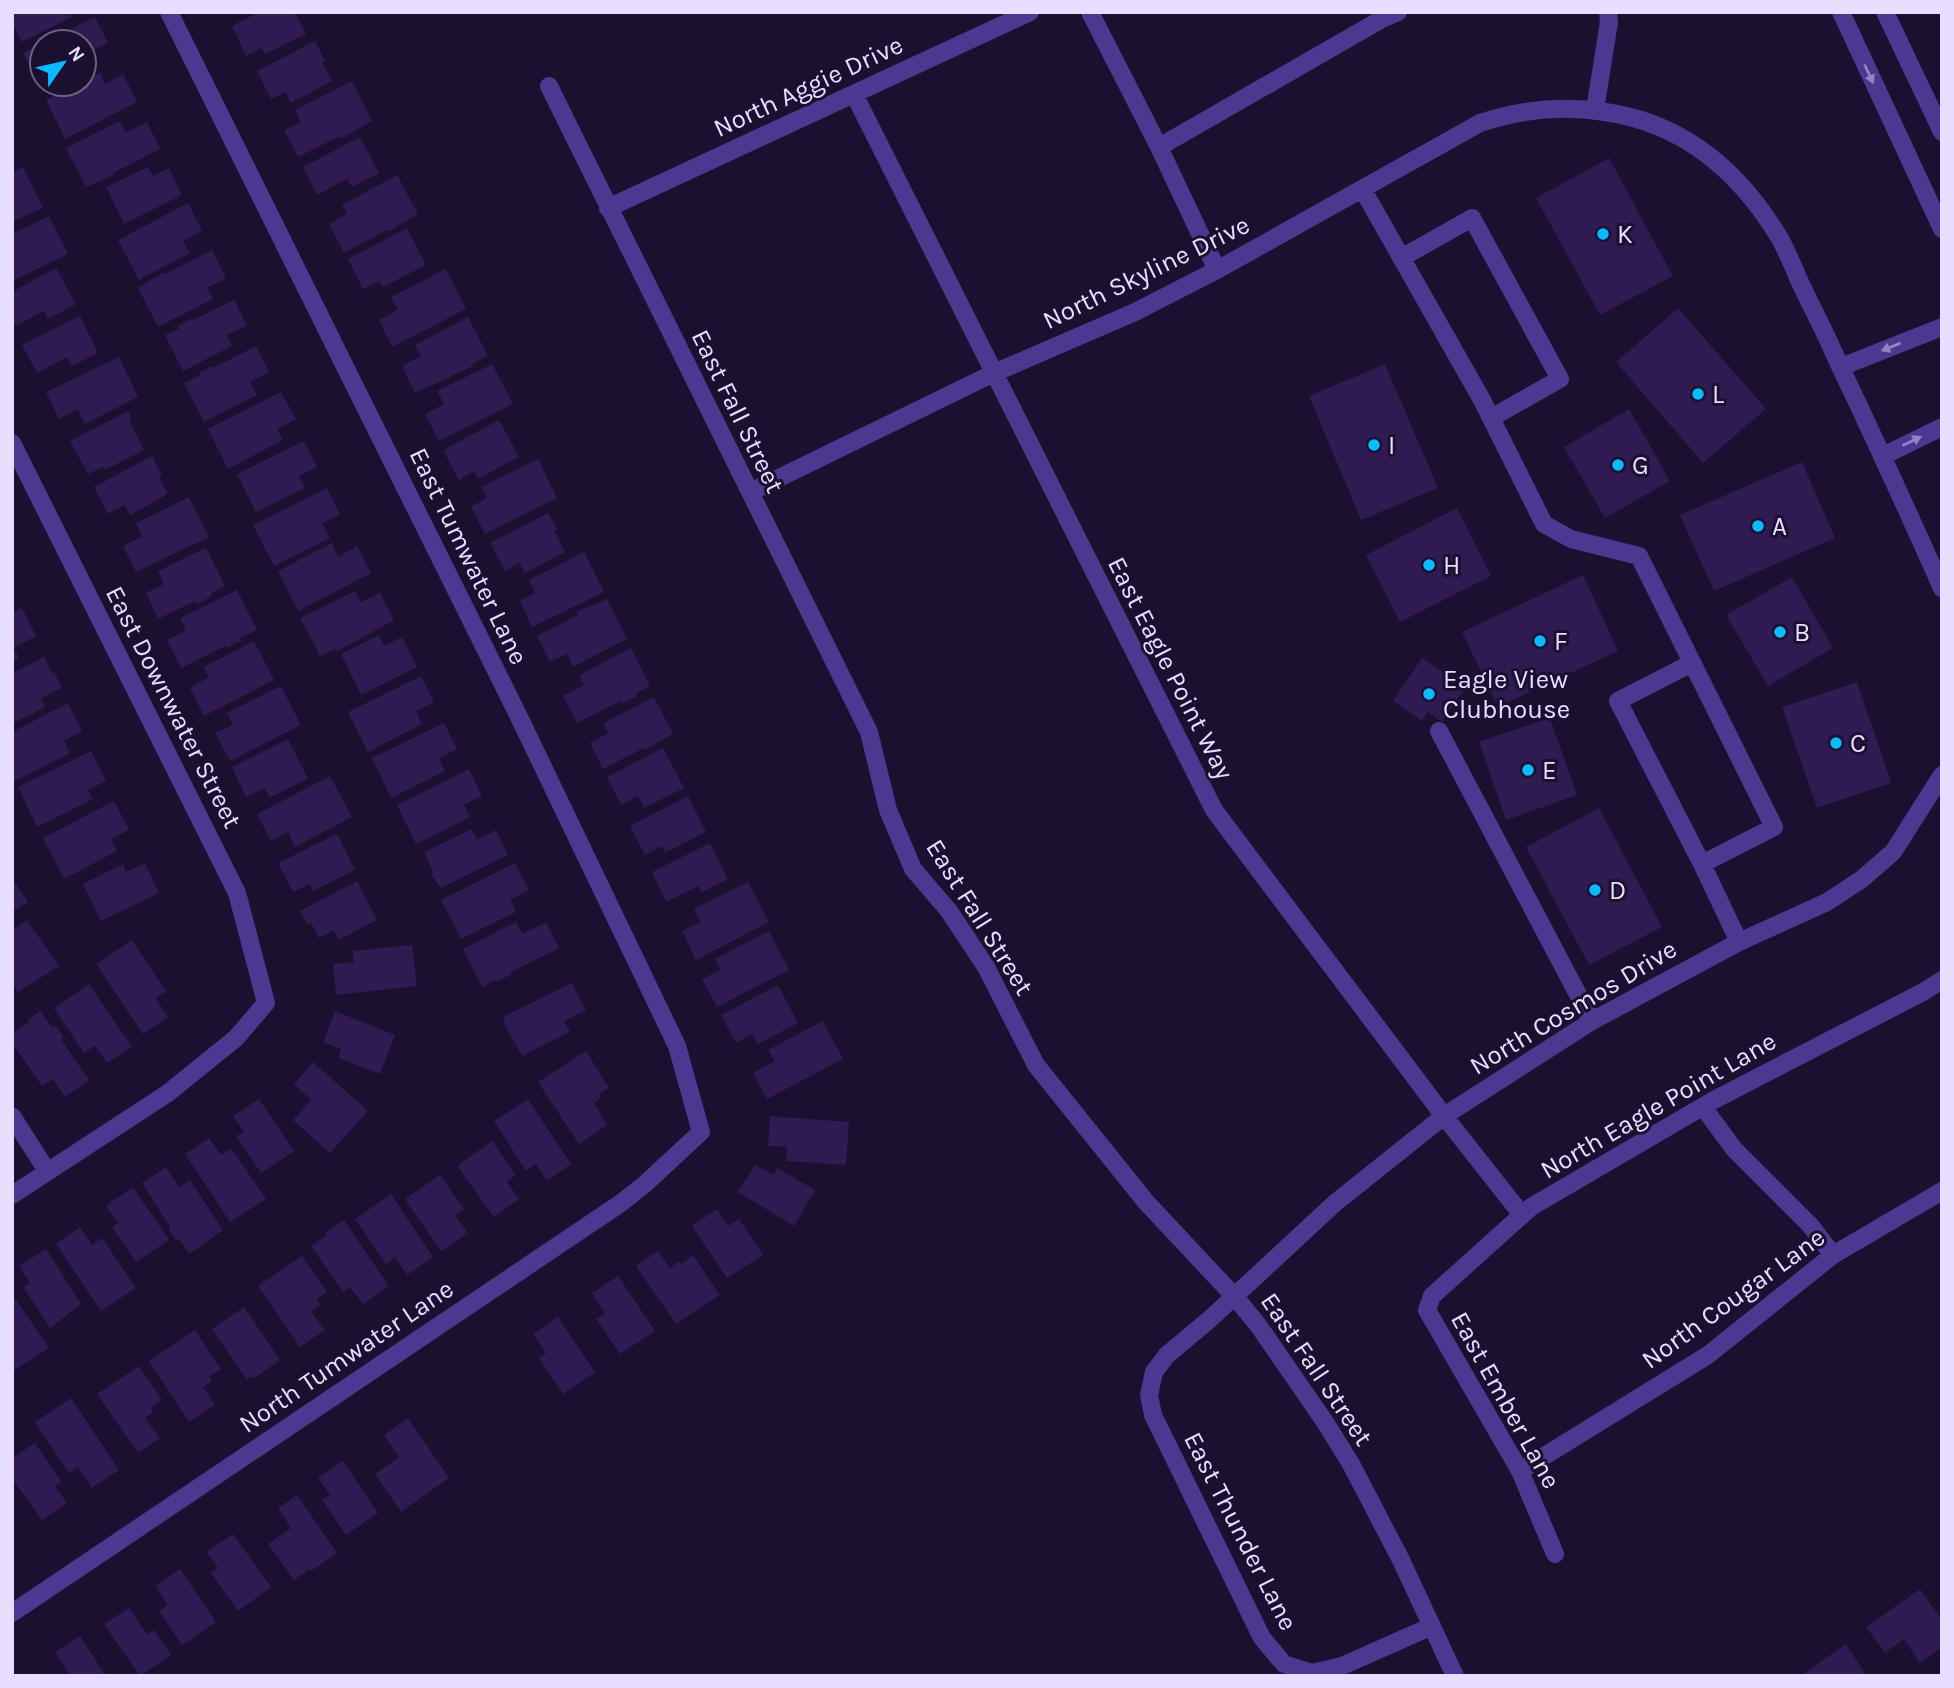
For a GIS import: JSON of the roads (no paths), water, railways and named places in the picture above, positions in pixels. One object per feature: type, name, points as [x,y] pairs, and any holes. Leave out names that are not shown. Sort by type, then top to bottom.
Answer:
[{"type":"street","name":"East Tumwater Lane","points":[[169,12],[520,719],[677,1046],[701,1132]]},
{"type":"street","name":"North Aggie Drive","points":[[608,208],[1030,12]]},
{"type":"street","points":[[1090,12],[1159,147],[1217,270]]},
{"type":"street","points":[[1159,147],[1398,12]]},
{"type":"street","points":[[1595,110],[1609,22],[1608,12]]},
{"type":"street","points":[[1841,12],[1942,229]]},
{"type":"street","points":[[1885,12],[1942,132]]},
{"type":"street","name":"East Fall Street","points":[[549,86],[869,732],[888,810],[913,869],[949,911],[986,967],[1036,1065],[1146,1202],[1235,1297],[1265,1335],[1325,1422],[1351,1464],[1401,1560],[1455,1676]]},
{"type":"street","name":"East Eagle Point Way","points":[[854,94],[1214,810],[1522,1216]]},
{"type":"street","name":"North Skyline Drive","points":[[750,492],[994,373],[1135,312],[1217,270],[1480,123],[1531,110],[1595,110],[1645,121],[1671,131],[1698,147],[1726,169],[1756,205],[1779,238],[1862,410],[1942,588]]},
{"type":"street","points":[[1363,190],[1491,418],[1544,524],[1571,539],[1639,556],[1774,827],[1702,864]]},
{"type":"street","points":[[1401,257],[1472,218],[1560,379],[1491,418]]},
{"type":"street","points":[[1841,367],[1942,327]]},
{"type":"street","points":[[1883,456],[1942,427]]},
{"type":"street","name":"East Downwater Street","points":[[12,443],[237,893],[266,1003],[236,1038],[168,1093],[47,1171]]},
{"type":"street","points":[[1692,663],[1618,701],[1739,942]]},
{"type":"street","points":[[1438,732],[1592,1021]]},
{"type":"street","name":"North Cosmos Drive","points":[[1235,1297],[1335,1203],[1444,1116],[1592,1021],[1739,942],[1827,902],[1862,879],[1893,852],[1941,778]]},
{"type":"street","name":"North Eagle Point Lane","points":[[1427,1310],[1432,1296],[1531,1207],[1703,1107],[1942,980]]},
{"type":"street","points":[[1703,1107],[1734,1149],[1810,1225],[1833,1255]]},
{"type":"street","points":[[12,1116],[47,1171],[12,1195]]},
{"type":"street","name":"North Tumwater Lane","points":[[12,1613],[621,1203],[701,1132]]},
{"type":"street","name":"North Cougar Lane","points":[[1520,1471],[1708,1355],[1833,1255],[1942,1191]]},
{"type":"street","name":"East Thunder Lane","points":[[1235,1297],[1167,1355],[1154,1372],[1149,1395],[1153,1415],[1262,1638],[1284,1664],[1312,1673],[1342,1666],[1432,1626]]},
{"type":"street","name":"East Ember Lane","points":[[1427,1310],[1520,1471],[1555,1554]]},
{"type":"place","name":"K","points":[[1603,234]]},
{"type":"place","name":"L","points":[[1698,394]]},
{"type":"place","name":"I","points":[[1374,445]]},
{"type":"place","name":"G","points":[[1618,465]]},
{"type":"place","name":"A","points":[[1758,526]]},
{"type":"place","name":"H","points":[[1429,565]]},
{"type":"place","name":"B","points":[[1780,632]]},
{"type":"place","name":"F","points":[[1540,641]]},
{"type":"place","name":"Eagle View Clubhouse","points":[[1429,694]]},
{"type":"place","name":"C","points":[[1836,743]]},
{"type":"place","name":"E","points":[[1528,770]]},
{"type":"place","name":"D","points":[[1595,890]]}]
